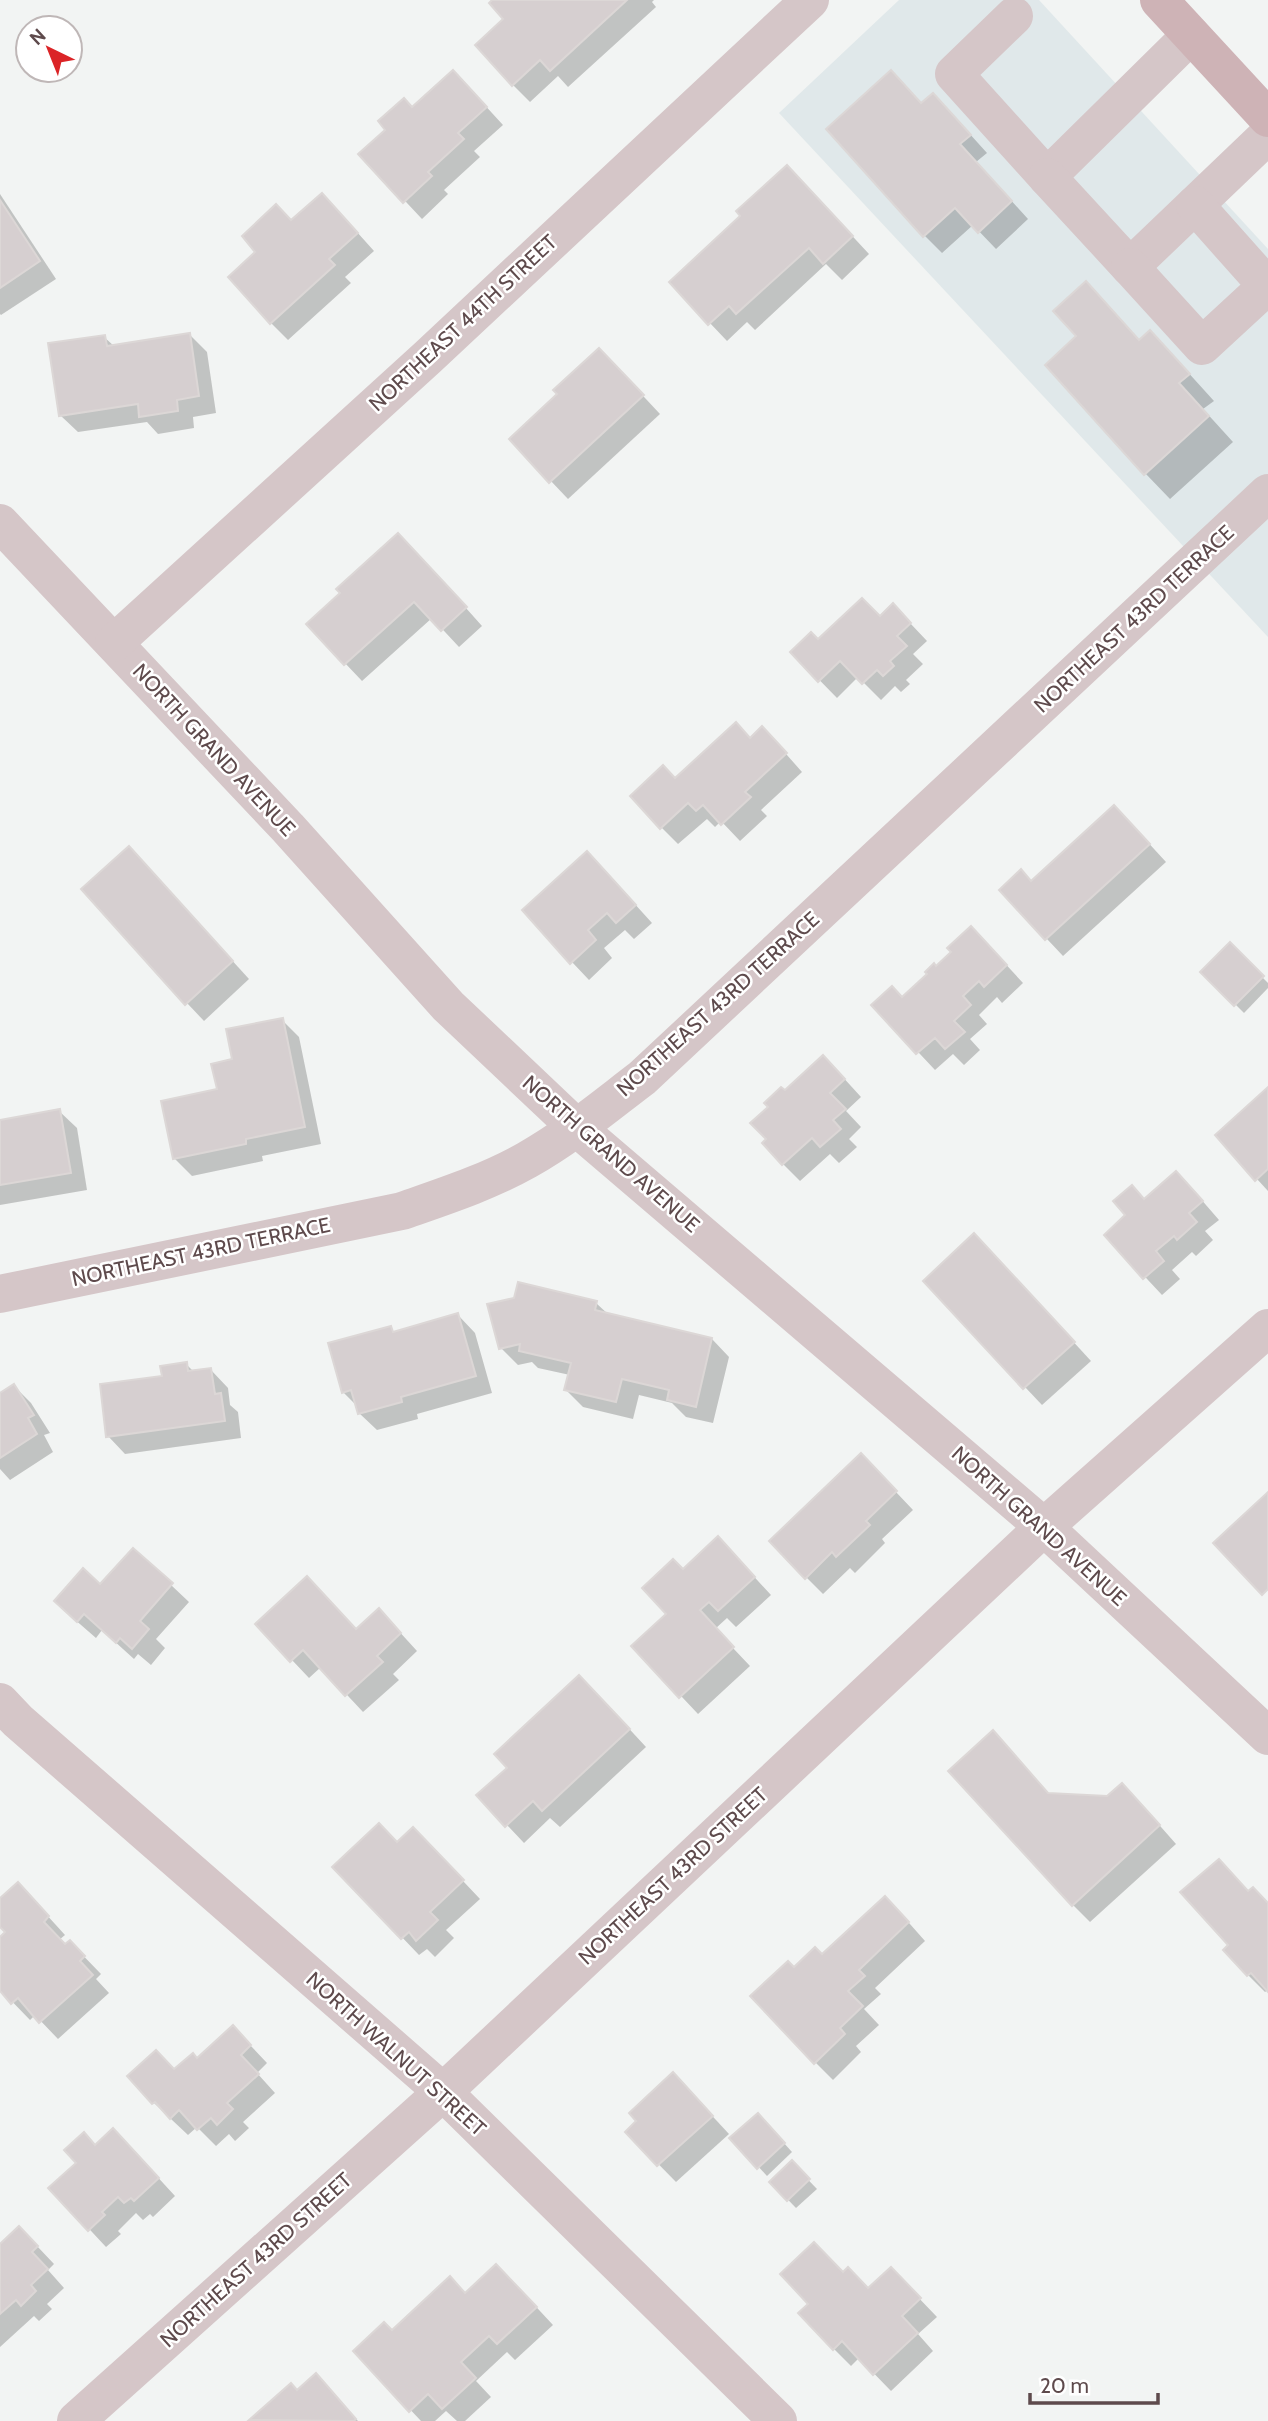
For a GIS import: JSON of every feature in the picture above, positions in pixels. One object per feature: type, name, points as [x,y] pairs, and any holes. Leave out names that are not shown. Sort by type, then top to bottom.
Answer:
[{"type":"main road","points":[[1159,0],[1268,118]]},
{"type":"street","name":"NORTHEAST 44TH STREET","points":[[114,643],[428,357],[810,0]]},
{"type":"street","points":[[1014,16],[954,74],[1202,345],[1267,286],[1195,205]]},
{"type":"street","points":[[1046,177],[1191,34]]},
{"type":"street","points":[[1130,267],[1268,135]]},
{"type":"street","name":"NORTHEAST 43RD TERRACE","points":[[0,1294],[402,1211],[466,1189],[528,1160],[577,1128],[642,1078],[1268,493]]},
{"type":"street","name":"NORTH GRAND AVENUE","points":[[0,523],[288,828],[448,1006],[577,1128],[1044,1527],[1268,1736]]},
{"type":"street","name":"NORTHEAST 43RD STREET","points":[[76,2421],[443,2092],[1044,1527],[1268,1328]]},
{"type":"street","name":"NORTH WALNUT STREET","points":[[6,1720],[443,2092],[778,2421]]},
{"type":"shaded area","points":[[899,0],[1039,0],[1268,249],[1268,637],[779,113]]},
{"type":"building","points":[[492,0],[627,0],[550,71],[540,60],[512,86],[475,45],[503,19],[489,3]]},
{"type":"building","points":[[453,70],[487,107],[458,133],[464,139],[428,172],[432,176],[403,203],[358,154],[385,130],[378,121],[404,98],[412,107]]},
{"type":"building","points":[[891,70],[921,103],[933,93],[971,135],[960,144],[1012,201],[978,233],[955,208],[923,237],[826,129]]},
{"type":"building","points":[[787,165],[853,236],[823,264],[809,248],[736,314],[729,306],[708,325],[669,282],[740,216],[736,211]]},
{"type":"building","points":[[322,193],[358,233],[329,259],[335,265],[270,324],[228,277],[255,252],[242,236],[276,204],[291,220]]},
{"type":"building","points":[[0,200],[40,261],[0,288]]},
{"type":"building","points":[[1086,281],[1139,340],[1150,330],[1190,374],[1179,383],[1209,416],[1144,475],[1045,365],[1076,336],[1053,311]]},
{"type":"building","points":[[190,333],[199,396],[177,400],[178,411],[139,417],[138,404],[59,416],[48,343],[105,335],[107,346]]},
{"type":"building","points":[[599,348],[644,395],[549,483],[509,439],[557,394],[553,390]]},
{"type":"building","points":[[398,533],[467,607],[441,631],[414,602],[344,665],[306,624],[340,593],[336,589]]},
{"type":"building","points":[[862,598],[880,616],[893,603],[911,623],[897,636],[907,646],[890,661],[894,666],[883,676],[877,670],[862,684],[840,661],[818,682],[790,652],[811,632],[818,639]]},
{"type":"building","points":[[736,722],[750,738],[762,726],[787,753],[745,792],[751,797],[721,825],[703,805],[696,811],[688,803],[660,829],[630,796],[663,765],[675,778]]},
{"type":"building","points":[[1114,805],[1150,844],[1045,940],[999,890],[1021,869],[1031,881]]},
{"type":"building","points":[[129,846],[233,961],[185,1005],[81,889]]},
{"type":"building","points":[[587,851],[636,905],[616,923],[607,913],[588,930],[596,940],[570,964],[522,910]]},
{"type":"building","points":[[971,926],[1007,965],[984,987],[979,981],[963,996],[971,1005],[954,1021],[965,1032],[945,1049],[935,1038],[916,1054],[871,1005],[892,986],[902,997],[927,974],[925,972],[934,963],[936,966],[951,952],[947,948]]},
{"type":"building","points":[[1230,942],[1264,976],[1234,1006],[1200,972]]},
{"type":"building","points":[[283,1018],[305,1127],[246,1139],[246,1144],[173,1159],[161,1101],[217,1089],[211,1064],[232,1059],[226,1029]]},
{"type":"building","points":[[823,1055],[845,1079],[830,1093],[846,1109],[833,1120],[841,1129],[820,1147],[812,1138],[782,1165],[762,1143],[766,1139],[750,1123],[768,1107],[764,1103],[781,1087],[785,1090]]},
{"type":"building","points":[[1268,1087],[1268,1169],[1255,1181],[1215,1135]]},
{"type":"building","points":[[60,1109],[71,1173],[0,1185],[0,1120]]},
{"type":"building","points":[[1176,1171],[1203,1201],[1189,1213],[1197,1222],[1177,1240],[1174,1236],[1156,1251],[1164,1261],[1143,1279],[1104,1235],[1125,1215],[1113,1201],[1132,1185],[1144,1199]]},
{"type":"building","points":[[974,1233],[1075,1342],[1023,1389],[923,1281]]},
{"type":"building","points":[[518,1282],[597,1301],[595,1310],[712,1338],[696,1407],[667,1400],[669,1390],[622,1379],[616,1402],[564,1390],[571,1363],[519,1351],[520,1344],[499,1349],[487,1304],[514,1298]]},
{"type":"building","points":[[458,1313],[476,1376],[401,1397],[402,1402],[358,1414],[351,1390],[342,1393],[328,1343],[391,1326],[393,1332]]},
{"type":"building","points":[[187,1362],[188,1371],[211,1368],[215,1394],[221,1393],[225,1421],[106,1437],[100,1384],[162,1376],[160,1366]]},
{"type":"building","points":[[14,1384],[34,1415],[28,1418],[37,1434],[0,1458],[0,1393]]},
{"type":"building","points":[[861,1453],[897,1491],[866,1521],[870,1525],[836,1557],[832,1552],[805,1579],[769,1541]]},
{"type":"building","points":[[1268,1492],[1268,1589],[1262,1595],[1213,1543]]},
{"type":"building","points":[[718,1536],[755,1577],[718,1611],[709,1602],[700,1610],[734,1647],[679,1698],[631,1646],[666,1614],[642,1588],[673,1559],[683,1569]]},
{"type":"building","points":[[133,1548],[173,1583],[140,1621],[149,1629],[132,1649],[120,1638],[116,1643],[84,1614],[77,1622],[54,1601],[83,1568],[100,1584]]},
{"type":"building","points":[[307,1576],[356,1629],[379,1608],[401,1633],[377,1656],[383,1662],[345,1696],[303,1650],[290,1662],[255,1624]]},
{"type":"building","points":[[579,1675],[630,1729],[542,1811],[533,1801],[505,1827],[476,1795],[507,1768],[494,1754]]},
{"type":"building","points":[[993,1730],[1048,1793],[1107,1796],[1122,1783],[1160,1825],[1072,1906],[948,1771]]},
{"type":"building","points":[[379,1823],[397,1842],[413,1827],[464,1880],[430,1912],[438,1920],[416,1941],[409,1932],[401,1939],[332,1867]]},
{"type":"building","points":[[1219,1859],[1248,1891],[1253,1887],[1268,1903],[1268,1992],[1251,1973],[1247,1976],[1223,1950],[1228,1945],[1180,1892]]},
{"type":"building","points":[[18,1882],[49,1916],[44,1922],[65,1944],[70,1940],[85,1956],[80,1961],[93,1975],[39,2023],[18,1998],[11,2004],[0,1991],[0,1937],[5,1932],[0,1927],[0,1898]]},
{"type":"building","points":[[885,1896],[909,1922],[859,1970],[865,1976],[848,1991],[863,2006],[840,2028],[845,2034],[814,2064],[750,1996],[788,1961],[794,1967],[815,1947],[822,1954]]},
{"type":"building","points":[[233,2025],[251,2045],[241,2055],[259,2074],[227,2103],[233,2109],[217,2125],[211,2118],[197,2130],[179,2110],[170,2119],[155,2102],[152,2104],[127,2076],[156,2050],[174,2069],[193,2053],[197,2058]]},
{"type":"building","points":[[673,2072],[713,2116],[657,2166],[625,2132],[636,2121],[629,2113]]},
{"type":"building","points":[[758,2113],[785,2143],[757,2169],[729,2138]]},
{"type":"building","points":[[113,2128],[159,2178],[134,2201],[131,2198],[124,2203],[118,2197],[102,2212],[105,2215],[88,2231],[48,2188],[76,2163],[64,2150],[84,2132],[95,2145]]},
{"type":"building","points":[[792,2160],[810,2179],[787,2201],[769,2182]]},
{"type":"building","points":[[19,2226],[38,2246],[32,2252],[48,2269],[31,2285],[36,2291],[21,2306],[16,2300],[0,2314],[0,2244]]},
{"type":"building","points":[[814,2242],[843,2272],[848,2267],[868,2288],[891,2267],[921,2298],[902,2316],[918,2333],[873,2375],[842,2341],[833,2350],[798,2313],[808,2304],[780,2274]]},
{"type":"building","points":[[496,2264],[537,2307],[497,2344],[489,2336],[461,2362],[476,2378],[442,2409],[428,2394],[409,2412],[353,2351],[384,2322],[392,2330],[450,2276],[465,2293]]},
{"type":"building","points":[[316,2373],[356,2419],[354,2421],[249,2420],[291,2383],[297,2390]]}]
